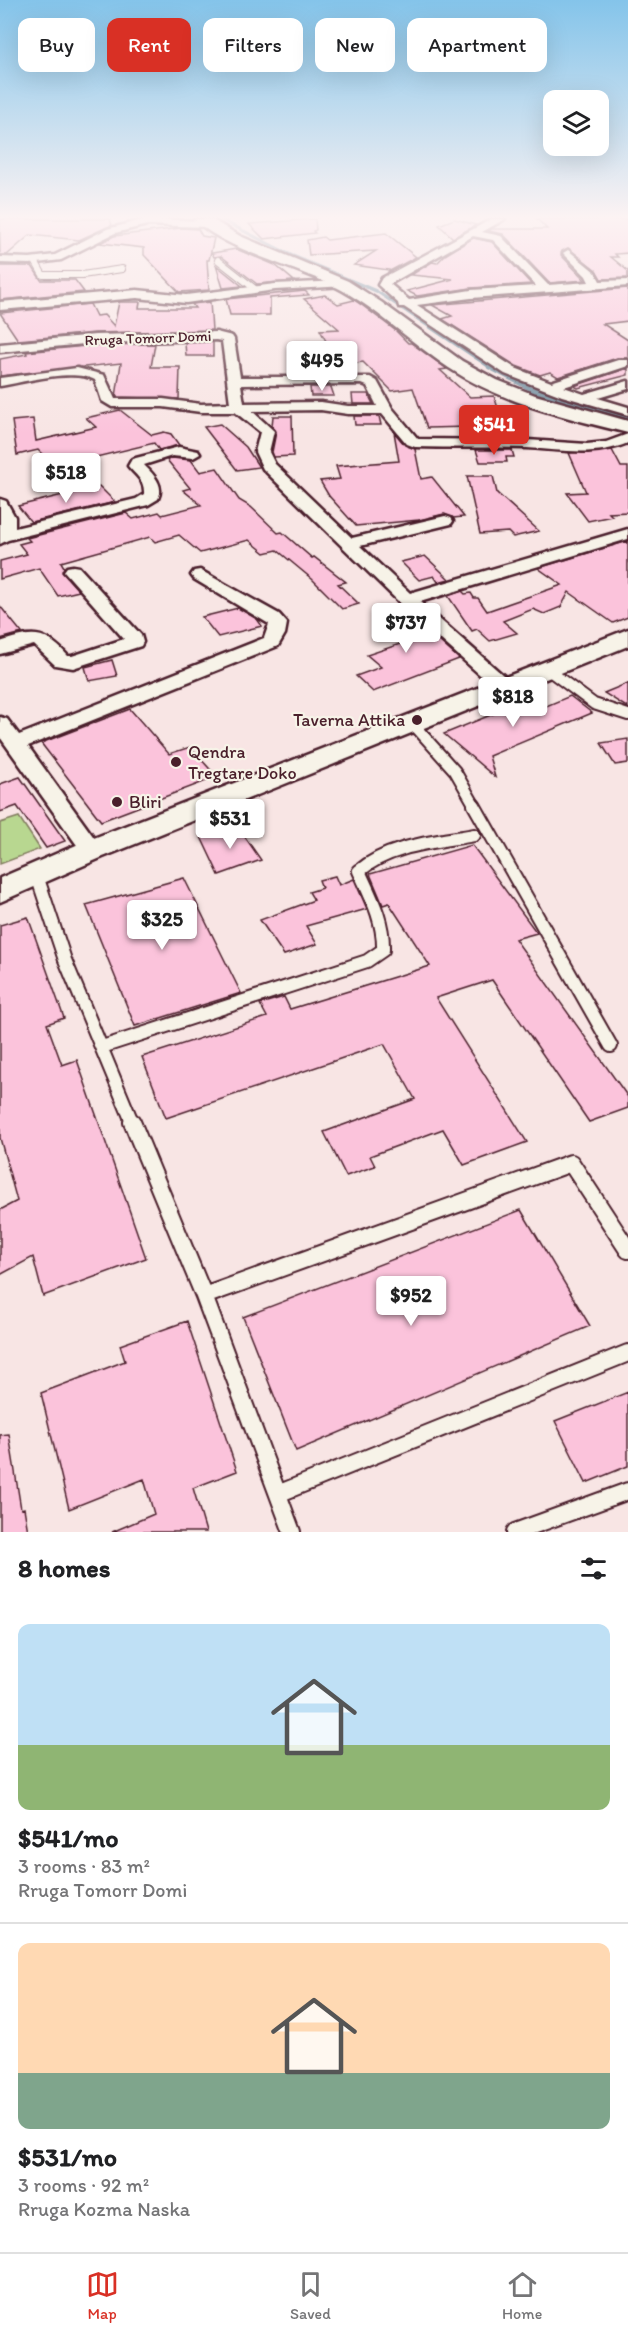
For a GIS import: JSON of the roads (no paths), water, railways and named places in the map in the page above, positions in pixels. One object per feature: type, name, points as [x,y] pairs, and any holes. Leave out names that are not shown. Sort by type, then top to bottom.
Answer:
[{"type":"main road","points":[[354,290],[386,308],[426,344],[471,375],[496,387],[628,427]]},
{"type":"main road","points":[[0,891],[92,850],[628,637]]},
{"type":"street","points":[[0,306],[137,294],[186,299],[245,290]]},
{"type":"street","points":[[389,290],[480,354],[510,371],[550,387],[628,411]]},
{"type":"street","points":[[386,308],[471,294],[514,290]]},
{"type":"street","name":"Rruga Tomorr Domi","points":[[0,348],[95,339],[221,336],[229,342],[237,406]]},
{"type":"street","points":[[550,387],[623,363]]},
{"type":"street","points":[[0,382],[65,373],[88,373],[101,379],[109,401],[112,403],[163,403],[201,408],[321,406],[348,410],[386,410]]},
{"type":"street","points":[[233,381],[365,380],[372,384],[386,410],[415,442],[527,444],[578,448],[613,444],[628,438]]},
{"type":"street","points":[[583,398],[628,385]]},
{"type":"street","points":[[237,406],[267,430],[262,452],[268,466],[407,600],[505,687]]},
{"type":"street","points":[[613,444],[627,456]]},
{"type":"street","points":[[0,504],[8,516],[2,538],[142,502],[152,496],[153,488],[151,479],[136,466],[137,462],[174,452],[182,451],[193,454]]},
{"type":"street","points":[[347,544],[445,521]]},
{"type":"street","points":[[407,600],[628,534]]},
{"type":"street","points":[[0,648],[31,639],[40,639],[48,643],[62,661],[67,662],[134,642],[134,639],[72,571]]},
{"type":"street","points":[[15,744],[271,642],[276,634],[278,623],[273,618],[200,575]]},
{"type":"street","points":[[0,723],[92,850]]},
{"type":"lane","points":[[547,669],[594,704],[628,715]]},
{"type":"lane","points":[[413,724],[455,771],[611,1046]]},
{"type":"lane","points":[[102,1047],[367,961],[383,950],[385,934],[381,918],[359,871],[363,865],[381,856],[474,835]]},
{"type":"lane","points":[[36,873],[65,960],[204,1296],[280,1493],[292,1532]]},
{"type":"lane","points":[[204,1296],[571,1162],[628,1250]]},
{"type":"lane","points":[[280,1493],[628,1353]]},
{"type":"lane","points":[[514,1532],[628,1491]]},
{"type":"waterway","points":[[375,290],[491,368]]},
{"type":"waterway","points":[[489,367],[531,389],[628,419]]},
{"type":"place","name":"Taverna Attika","points":[[417,720]]},
{"type":"place","name":"Qendra Tregtare Doko","points":[[176,762]]},
{"type":"place","name":"Bliri","points":[[117,802]]}]
